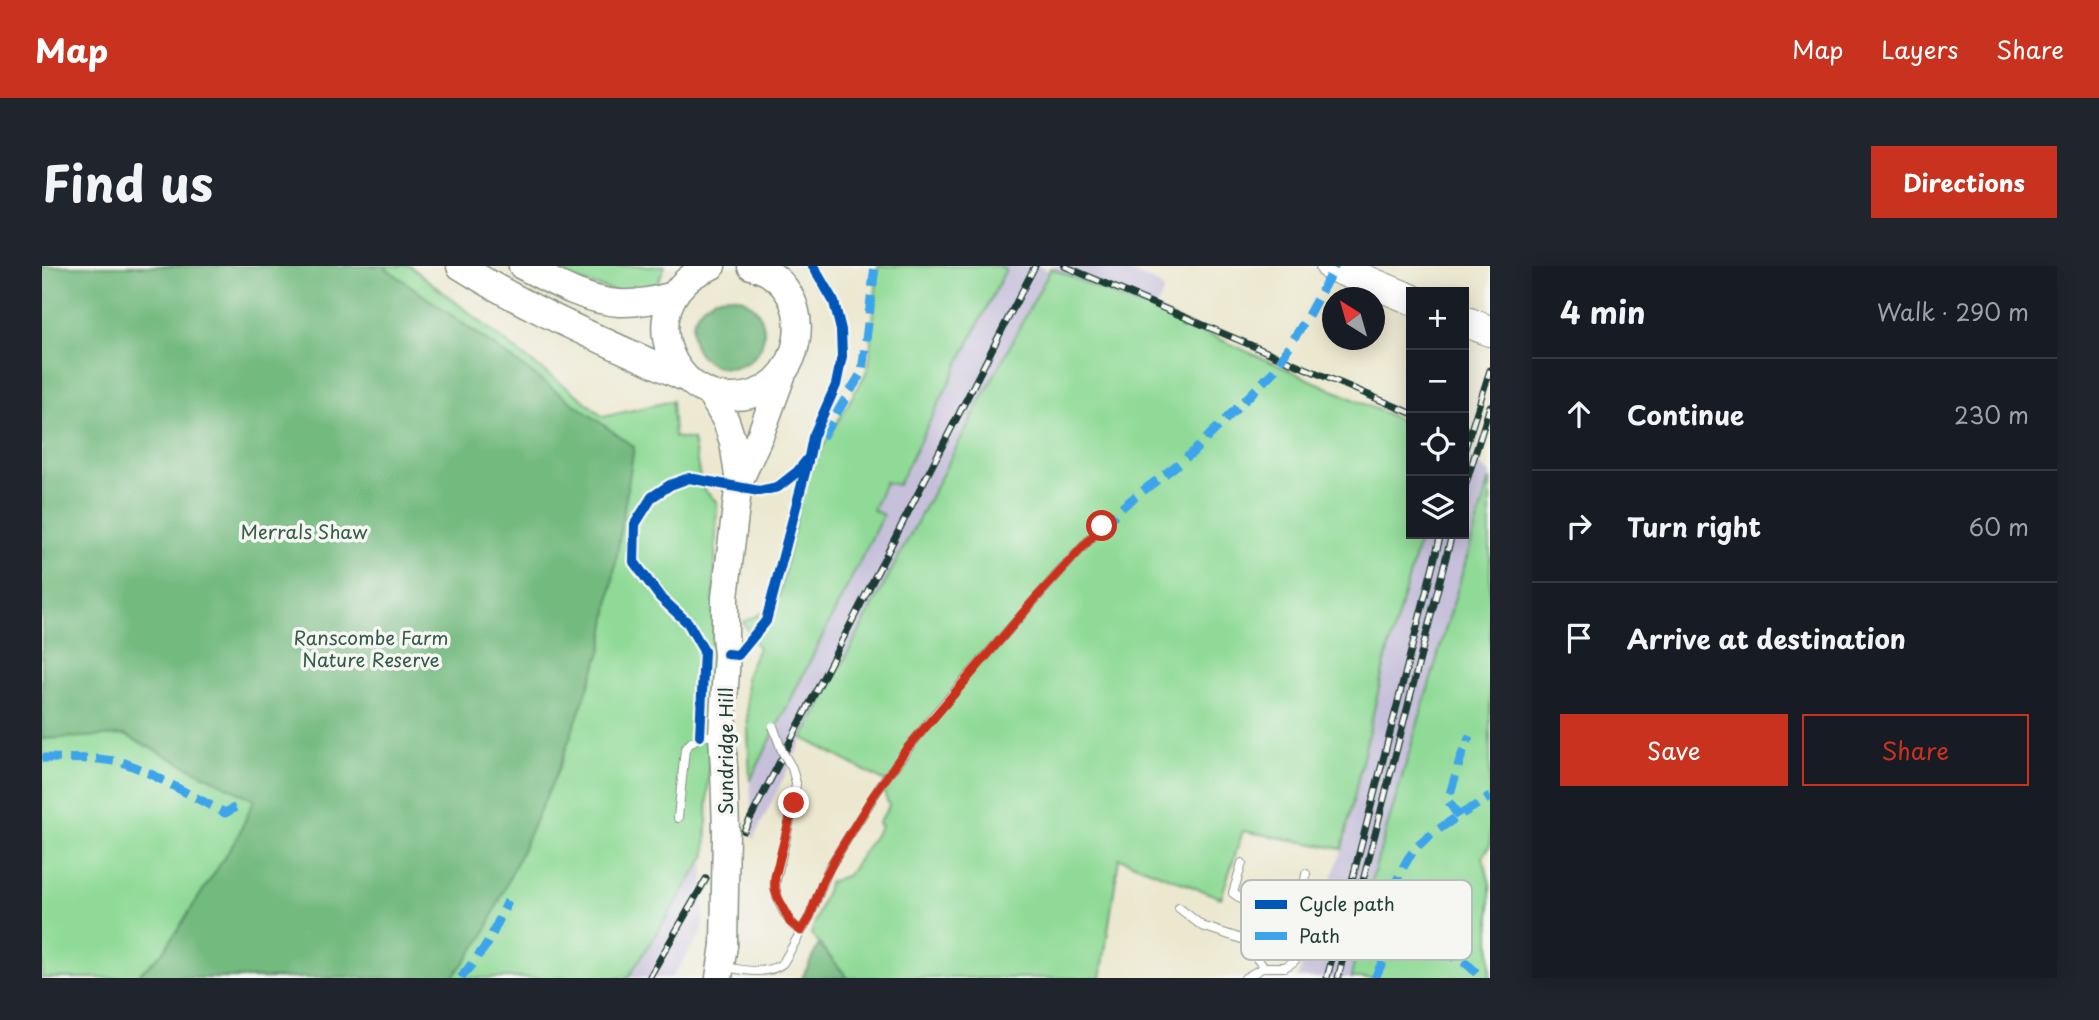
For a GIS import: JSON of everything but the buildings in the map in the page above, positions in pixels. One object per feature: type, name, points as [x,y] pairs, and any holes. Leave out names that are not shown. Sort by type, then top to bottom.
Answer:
[{"type":"highway","points":[[460,266],[539,310],[685,378]]},
{"type":"highway","points":[[522,266],[583,294],[618,303],[638,303],[674,295]]},
{"type":"highway","points":[[712,266],[684,282],[674,295],[666,316],[665,338],[671,360],[696,387],[730,397],[750,394],[768,386],[783,373]]},
{"type":"highway","name":"Sundridge Hill","points":[[739,482],[783,373],[794,355],[799,335],[797,314],[789,295],[776,279],[751,266]]},
{"type":"highway","points":[[1331,266],[1406,297]]},
{"type":"highway","points":[[1469,323],[1490,331]]},
{"type":"highway","name":"Sundridge Hill","points":[[710,393],[726,421],[733,442],[739,482],[725,597],[727,654],[722,735],[726,831],[722,963]]},
{"type":"lane","points":[[722,963],[752,971],[778,967],[786,959],[810,916],[834,860],[898,761],[943,705],[1102,526]]},
{"type":"lane","points":[[773,726],[796,783],[795,799],[775,884],[786,914],[801,931]]},
{"type":"lane","points":[[678,818],[685,749],[691,741],[700,736],[722,735]]},
{"type":"lane","points":[[1241,899],[1233,893],[1242,863]]},
{"type":"lane","points":[[1306,880],[1307,874]]},
{"type":"lane","points":[[1179,908],[1202,926],[1241,939]]},
{"type":"lane","points":[[1258,960],[1264,967]]},
{"type":"lane","points":[[1245,978],[1264,967],[1285,967],[1295,960]]},
{"type":"shaded area","points":[[998,266],[1039,266],[1049,271],[803,738],[753,840],[750,781],[883,516],[873,510],[885,482],[1006,269]]},
{"type":"shaded area","points":[[1116,266],[1153,281],[1164,290],[1155,310],[1060,274],[1051,268]]},
{"type":"shaded area","points":[[1469,457],[1490,473],[1490,479],[1372,880],[1331,880],[1342,849],[1385,662],[1420,539],[1469,539]]},
{"type":"shaded area","points":[[704,859],[703,931],[671,978],[628,978]]},
{"type":"shaded area","points":[[1303,960],[1354,960],[1351,978],[1297,978]]},
{"type":"green space","name":"Merrals Shaw","points":[[42,266],[410,266],[603,417],[672,401],[674,437],[693,440],[702,488],[717,502],[706,855],[628,978],[42,978]]},
{"type":"green space","name":"Merrals Shaw","points":[[42,266],[383,266],[634,447],[602,649],[559,768],[483,937],[452,978],[135,978],[163,952],[237,838],[254,800],[125,735],[42,739]]},
{"type":"green space","points":[[546,266],[665,266],[655,289],[619,292],[563,277]]},
{"type":"green space","points":[[878,266],[998,266],[1006,269],[898,485],[885,482],[873,510],[883,515],[750,781],[746,676],[758,648],[743,622],[777,606],[803,487],[814,462],[866,373]]},
{"type":"green space","points":[[1051,268],[1136,305],[1155,310],[1406,423],[1406,539],[1420,539],[1385,662],[1342,849],[1243,831],[1221,898],[1119,858],[1101,978],[848,978],[811,934],[829,882],[848,875],[881,826],[878,823],[889,806],[883,790],[888,783],[803,738]]},
{"type":"green space","points":[[728,296],[742,299],[754,306],[761,318],[764,332],[761,346],[754,358],[742,365],[728,368],[714,365],[702,358],[695,346],[692,332],[695,318],[702,306],[714,299]]},
{"type":"green space","points":[[1490,479],[1490,845],[1483,857],[1490,884],[1490,978],[1351,978],[1354,960],[1472,960],[1472,880],[1372,880]]},
{"type":"green space","points":[[819,944],[848,978],[802,978]]},
{"type":"railway","points":[[744,831],[1035,266]]},
{"type":"railway","points":[[1064,266],[1406,411]]},
{"type":"railway","points":[[1469,436],[1490,370]]},
{"type":"railway","points":[[1468,476],[1490,406]]},
{"type":"railway","points":[[1352,880],[1440,539]]},
{"type":"railway","points":[[1363,880],[1451,539]]},
{"type":"railway","points":[[649,978],[706,879]]},
{"type":"railway","points":[[1327,978],[1332,960]]},
{"type":"railway","points":[[1338,978],[1343,960]]},
{"type":"marked path","points":[[822,437],[862,372],[875,266]]},
{"type":"marked path","points":[[1102,526],[1191,454],[1274,371],[1335,266]]},
{"type":"marked path","points":[[1459,817],[1449,802],[1449,797],[1470,736]]},
{"type":"marked path","points":[[42,758],[122,762],[143,770],[225,813],[236,807]]},
{"type":"marked path","points":[[1397,880],[1418,846],[1490,797]]},
{"type":"marked path","points":[[461,978],[488,943],[508,901]]},
{"type":"marked path","points":[[1375,978],[1384,960]]},
{"type":"marked path","points":[[1460,960],[1481,978]]},
{"type":"cycle path","points":[[700,736],[704,651],[688,623],[660,597],[634,562],[635,524],[652,497],[670,485],[689,478],[759,491],[778,487],[797,472],[809,457],[813,437],[836,385],[842,356],[841,330],[834,302],[813,266]]},
{"type":"cycle path","points":[[727,654],[738,655],[766,621],[808,461]]},
{"type":"route","points":[[794,803],[775,877],[775,889],[790,922],[801,931],[834,860],[905,751],[1036,598],[1102,526]]},
{"type":"park label","name":"Ranscombe Farm Nature Reserve","points":[[371,649]]}]
